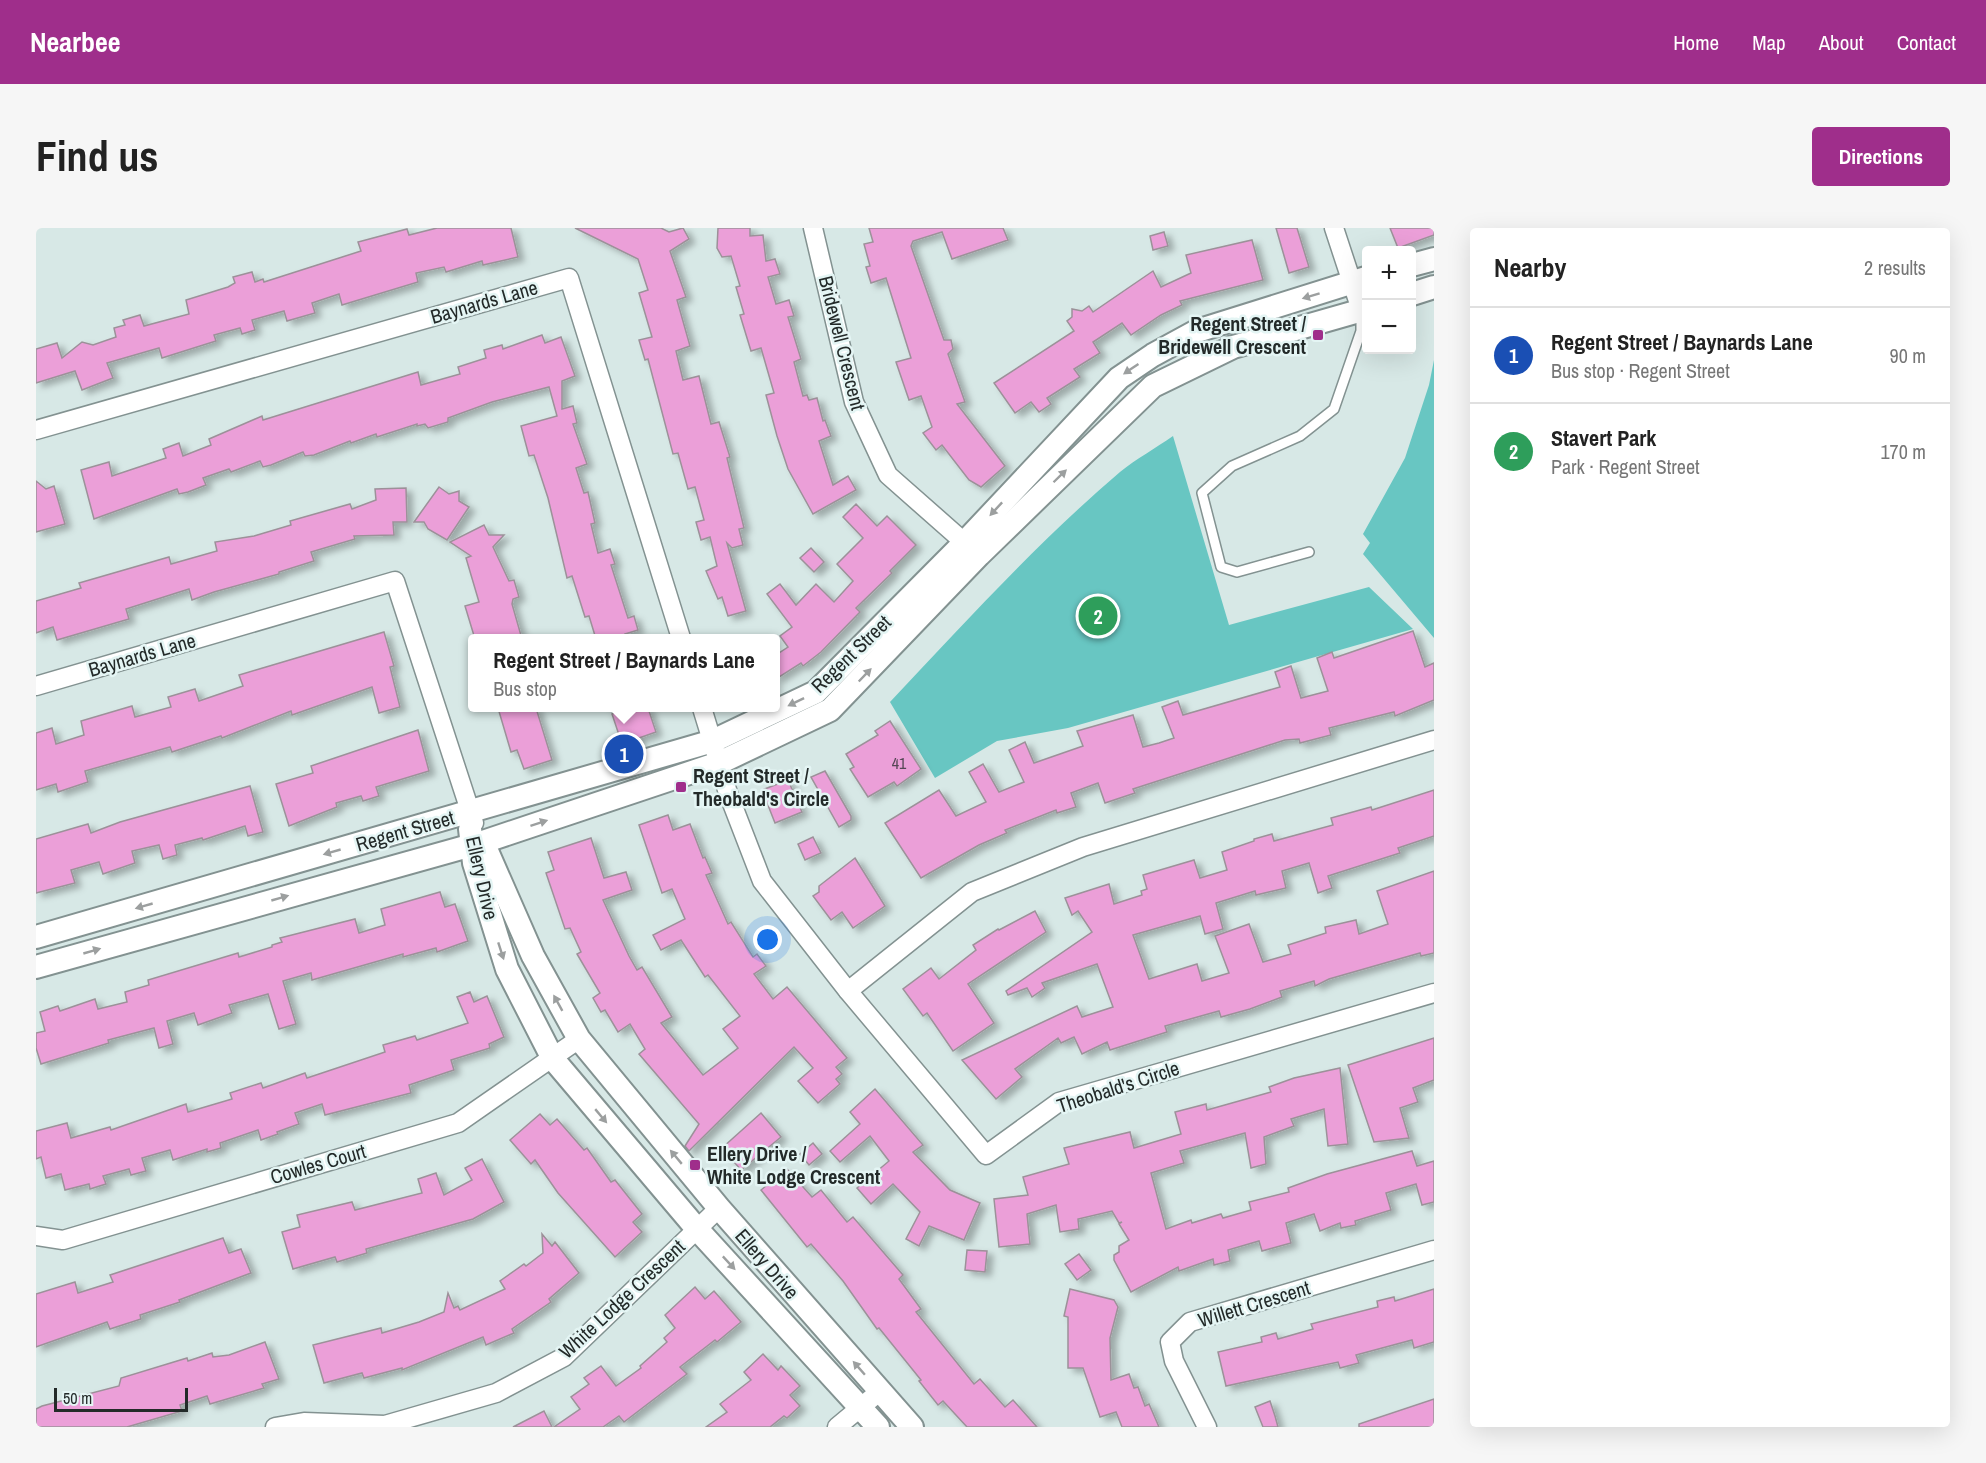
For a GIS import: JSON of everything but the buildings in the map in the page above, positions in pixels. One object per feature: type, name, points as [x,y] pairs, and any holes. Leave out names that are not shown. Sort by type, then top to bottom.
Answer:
[{"type":"street","name":"Bridewell Crescent","points":[[813,228],[854,402],[888,475],[972,549]]},
{"type":"street","points":[[1334,228],[1359,281],[1362,300]]},
{"type":"street","points":[[1416,264],[1434,259]]},
{"type":"street","name":"Baynards Lane","points":[[36,430],[569,278],[679,634]]},
{"type":"street","name":"Regent Street","points":[[36,967],[477,843],[719,763],[830,710],[1119,378],[1144,360],[1197,331],[1359,281]]},
{"type":"street","points":[[1416,293],[1434,287]]},
{"type":"street","name":"Regent Street","points":[[780,709],[816,692],[1153,386],[1233,347],[1362,311]]},
{"type":"street","name":"Baynards Lane","points":[[36,686],[394,581],[469,813]]},
{"type":"street","points":[[703,712],[713,741]]},
{"type":"street","name":"Regent Street","points":[[36,937],[713,741],[774,712]]},
{"type":"street","points":[[848,991],[972,892],[1083,847],[1434,740]]},
{"type":"street","name":"Theobald's Circle","points":[[713,741],[762,881],[848,991],[986,1155],[1059,1102],[1434,993]]},
{"type":"street","name":"Ellery Drive","points":[[469,813],[477,843],[532,956],[579,1039],[719,1208],[912,1427]]},
{"type":"street","name":"Ellery Drive","points":[[477,843],[474,863],[507,969],[553,1059],[697,1229],[878,1427]]},
{"type":"street","name":"Cowles Court","points":[[36,1236],[63,1240],[458,1123],[579,1039]]},
{"type":"street","name":"White Lodge Crescent","points":[[275,1427],[303,1422],[385,1425],[496,1394],[564,1357],[719,1208]]},
{"type":"street","name":"Willett Crescent","points":[[1207,1427],[1174,1360],[1170,1342],[1190,1322],[1434,1250]]},
{"type":"street","points":[[837,1427],[879,1392]]},
{"type":"lane","points":[[1309,552],[1237,572],[1221,567],[1202,493],[1232,466],[1300,436],[1334,409],[1362,324]]},
{"type":"shaded area","points":[[1434,360],[1434,638],[1363,554],[1370,543],[1363,534],[1405,458],[1429,385]]},
{"type":"shaded area","points":[[1173,436],[1229,625],[1369,587],[1413,629],[1068,728],[997,741],[935,778],[890,702],[1060,526],[1120,472]]},
{"type":"place","name":"Regent Street / Bridewell Crescent","points":[[1318,335]]},
{"type":"place","name":"Stavert Park","points":[[1098,616]]},
{"type":"place","name":"Regent Street / Baynards Lane","points":[[624,754]]},
{"type":"place","name":"Regent Street / Theobald's Circle","points":[[681,787]]},
{"type":"place","name":"Ellery Drive / White Lodge Crescent","points":[[695,1165]]}]
